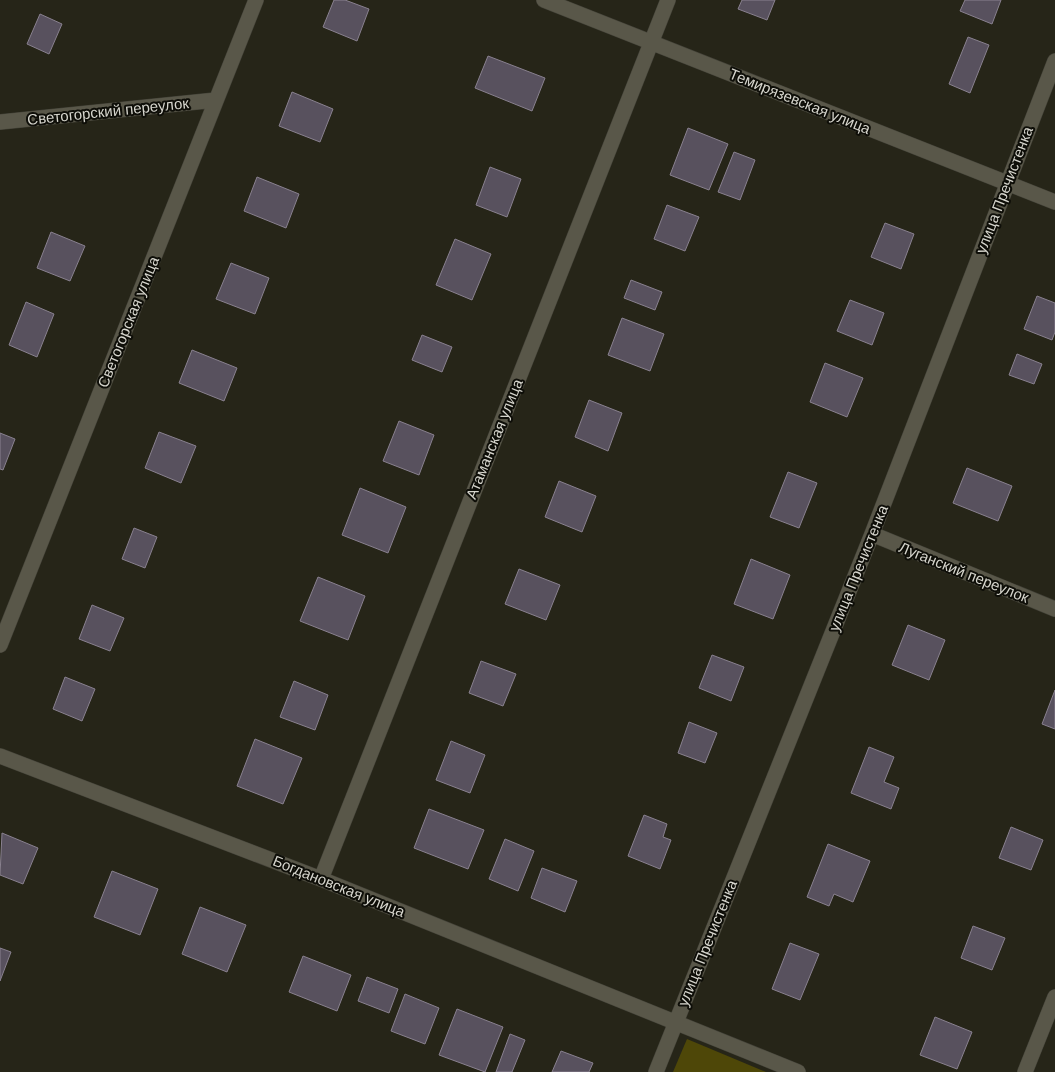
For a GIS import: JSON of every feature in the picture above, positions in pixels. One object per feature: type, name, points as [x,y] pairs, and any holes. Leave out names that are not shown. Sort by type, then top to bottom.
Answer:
[{"type":"street","name":"Светогорская улица","points":[[0,645],[256,0]]},
{"type":"street","name":"Темирязевская улица","points":[[544,0],[1055,202]]},
{"type":"street","name":"Атаманская улица","points":[[321,879],[668,0]]},
{"type":"street","name":"улица Пречистенка","points":[[656,1072],[872,534],[1055,61]]},
{"type":"street","name":"Светогорский переулок","points":[[0,122],[216,100]]},
{"type":"street","name":"Луганский переулок","points":[[872,534],[1055,609]]},
{"type":"street","name":"Богдановская улица","points":[[0,756],[321,879],[798,1072]]},
{"type":"street","points":[[1025,1072],[1055,997]]},
{"type":"shaded area","points":[[687,1039],[766,1072],[673,1072]]},
{"type":"building","points":[[334,0],[345,0],[369,9],[357,41],[323,27]]},
{"type":"building","points":[[742,0],[775,0],[767,20],[738,9]]},
{"type":"building","points":[[965,0],[1001,0],[992,24],[960,11]]},
{"type":"building","points":[[40,14],[62,24],[49,54],[27,44]]},
{"type":"building","points":[[968,37],[989,45],[970,93],[949,84]]},
{"type":"building","points":[[488,56],[545,78],[532,111],[475,88]]},
{"type":"building","points":[[292,92],[333,109],[320,142],[279,126]]},
{"type":"building","points":[[688,128],[728,144],[709,190],[670,175]]},
{"type":"building","points":[[734,152],[755,160],[740,200],[718,192]]},
{"type":"building","points":[[490,167],[521,179],[507,217],[476,205]]},
{"type":"building","points":[[257,177],[299,194],[286,228],[244,211]]},
{"type":"building","points":[[667,205],[699,217],[685,251],[654,239]]},
{"type":"building","points":[[885,223],[914,234],[901,269],[871,257]]},
{"type":"building","points":[[51,232],[85,246],[70,281],[37,268]]},
{"type":"building","points":[[455,239],[491,254],[472,300],[436,285]]},
{"type":"building","points":[[231,263],[269,278],[255,314],[216,299]]},
{"type":"building","points":[[631,280],[662,292],[655,310],[624,298]]},
{"type":"building","points":[[1037,296],[1055,303],[1055,332],[1052,340],[1024,329]]},
{"type":"building","points":[[850,300],[884,313],[872,345],[837,331]]},
{"type":"building","points":[[26,302],[54,314],[37,357],[9,345]]},
{"type":"building","points":[[622,318],[664,334],[650,371],[608,355]]},
{"type":"building","points":[[422,335],[452,347],[442,372],[412,360]]},
{"type":"building","points":[[192,350],[237,368],[224,401],[179,383]]},
{"type":"building","points":[[1017,354],[1042,364],[1034,384],[1009,375]]},
{"type":"building","points":[[825,363],[863,378],[847,417],[810,402]]},
{"type":"building","points":[[589,400],[622,413],[608,451],[575,437]]},
{"type":"building","points":[[399,421],[434,435],[419,475],[383,461]]},
{"type":"building","points":[[159,432],[196,446],[181,483],[145,468]]},
{"type":"building","points":[[0,433],[15,439],[3,470],[0,469]]},
{"type":"building","points":[[967,468],[1012,486],[998,521],[953,503]]},
{"type":"building","points":[[788,472],[817,483],[799,528],[770,517]]},
{"type":"building","points":[[559,481],[596,496],[582,532],[545,517]]},
{"type":"building","points":[[360,488],[406,507],[388,553],[342,535]]},
{"type":"building","points":[[134,528],[157,537],[145,568],[122,559]]},
{"type":"building","points":[[751,559],[790,575],[773,619],[734,604]]},
{"type":"building","points":[[519,569],[560,585],[546,620],[505,604]]},
{"type":"building","points":[[318,577],[365,596],[348,640],[300,621]]},
{"type":"building","points":[[92,605],[124,618],[110,651],[79,639]]},
{"type":"building","points":[[908,625],[945,640],[929,680],[892,665]]},
{"type":"building","points":[[712,655],[744,667],[731,701],[699,688]]},
{"type":"building","points":[[481,661],[516,674],[503,706],[469,693]]},
{"type":"building","points":[[65,677],[95,689],[82,721],[53,709]]},
{"type":"building","points":[[294,681],[328,695],[315,730],[280,717]]},
{"type":"building","points":[[1055,690],[1055,729],[1042,724]]},
{"type":"building","points":[[689,722],[717,733],[705,763],[678,753]]},
{"type":"building","points":[[255,739],[302,758],[283,804],[237,786]]},
{"type":"building","points":[[451,741],[485,755],[470,793],[436,780]]},
{"type":"building","points":[[869,747],[894,757],[884,782],[899,788],[891,809],[851,793]]},
{"type":"building","points":[[429,809],[484,830],[468,869],[414,848]]},
{"type":"building","points":[[644,815],[667,824],[663,837],[671,840],[660,869],[628,856]]},
{"type":"building","points":[[1011,827],[1043,840],[1031,870],[999,858]]},
{"type":"building","points":[[2,833],[38,848],[23,884],[0,875]]},
{"type":"building","points":[[505,839],[534,851],[518,891],[489,879]]},
{"type":"building","points":[[828,844],[870,861],[853,902],[834,894],[829,906],[807,897]]},
{"type":"building","points":[[542,868],[577,881],[565,912],[531,898]]},
{"type":"building","points":[[112,871],[158,889],[140,935],[94,917]]},
{"type":"building","points":[[200,907],[246,925],[227,972],[182,954]]},
{"type":"building","points":[[973,926],[1005,938],[992,970],[961,958]]},
{"type":"building","points":[[790,943],[819,954],[800,1000],[772,989]]},
{"type":"building","points":[[0,948],[11,952],[0,981]]},
{"type":"building","points":[[303,956],[351,975],[337,1011],[289,992]]},
{"type":"building","points":[[367,977],[398,989],[389,1013],[358,1001]]},
{"type":"building","points":[[405,994],[439,1008],[425,1044],[391,1031]]},
{"type":"building","points":[[457,1009],[503,1027],[485,1072],[439,1055]]},
{"type":"building","points":[[935,1017],[972,1032],[957,1069],[920,1055]]},
{"type":"building","points":[[510,1034],[525,1040],[512,1072],[496,1072]]},
{"type":"building","points":[[561,1051],[593,1063],[589,1072],[552,1072]]}]
